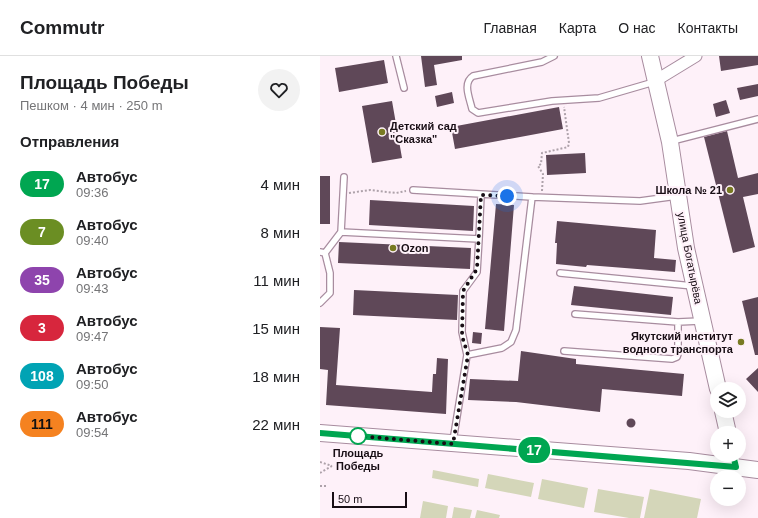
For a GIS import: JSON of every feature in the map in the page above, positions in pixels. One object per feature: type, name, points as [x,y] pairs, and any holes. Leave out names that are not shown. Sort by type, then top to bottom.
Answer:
[{"type":"main road","name":"улица Богатырёва","points":[[650,56],[670,142],[686,248],[716,382]]},
{"type":"main road","points":[[320,433],[453,444],[710,460]]},
{"type":"main road","points":[[737,462],[758,470]]},
{"type":"street","points":[[655,81],[692,57]]},
{"type":"lane","points":[[396,56],[404,88]]},
{"type":"lane","points":[[554,56],[542,62],[473,76],[468,79],[467,84],[472,109],[478,113],[562,100],[599,98],[655,81]]},
{"type":"lane","points":[[670,142],[758,119]]},
{"type":"lane","points":[[320,304],[330,293],[330,273],[323,252],[341,232],[344,176]]},
{"type":"lane","points":[[413,190],[542,198],[640,201],[679,196]]},
{"type":"lane","points":[[453,444],[468,355],[462,336],[463,291],[477,272],[481,195]]},
{"type":"lane","points":[[468,355],[502,348],[511,342],[516,330],[532,197]]},
{"type":"lane","points":[[341,232],[479,239]]},
{"type":"lane","points":[[560,273],[695,286]]},
{"type":"lane","points":[[575,314],[678,322],[702,321]]},
{"type":"lane","points":[[564,351],[672,359],[678,354],[678,322]]},
{"type":"path","points":[[542,198],[543,174],[538,166],[541,164],[542,153],[568,147],[570,142],[562,100]]},
{"type":"path","points":[[342,194],[370,190],[396,193],[413,190]]},
{"type":"path","points":[[320,462],[332,466],[320,473]]},
{"type":"path","points":[[320,486],[328,486]]},
{"type":"green space","points":[[433,470],[479,479],[478,487],[432,478]]},
{"type":"green space","points":[[488,474],[534,483],[531,497],[485,488]]},
{"type":"green space","points":[[542,479],[588,488],[584,508],[538,499]]},
{"type":"green space","points":[[598,489],[644,497],[640,518],[629,518],[594,512]]},
{"type":"green space","points":[[650,489],[701,499],[697,518],[644,518]]},
{"type":"green space","points":[[423,501],[448,506],[446,518],[420,518]]},
{"type":"green space","points":[[454,507],[472,510],[470,518],[452,518]]},
{"type":"green space","points":[[477,510],[500,515],[499,518],[475,518]]},
{"type":"building","points":[[421,56],[462,56],[462,60],[434,65],[437,85],[425,87]]},
{"type":"building","points":[[719,56],[758,56],[758,65],[721,71]]},
{"type":"building","points":[[384,60],[388,83],[339,92],[335,68]]},
{"type":"building","points":[[758,84],[758,96],[740,100],[737,88]]},
{"type":"building","points":[[452,92],[454,103],[437,107],[435,96]]},
{"type":"building","points":[[726,100],[730,113],[716,117],[713,104]]},
{"type":"building","name":"Детский сад \"Сказка\"","points":[[392,101],[402,158],[372,163],[362,106]]},
{"type":"building","points":[[559,107],[563,129],[455,149],[451,127]]},
{"type":"building","points":[[727,131],[738,178],[758,173],[758,194],[743,197],[755,247],[733,253],[704,137]]},
{"type":"building","points":[[585,153],[586,173],[547,175],[546,155]]},
{"type":"building","points":[[320,176],[330,176],[330,224],[320,224]]},
{"type":"building","points":[[370,200],[474,206],[473,231],[369,225]]},
{"type":"building","points":[[496,204],[514,205],[504,331],[485,329]]},
{"type":"building","points":[[557,221],[656,230],[654,258],[676,260],[675,272],[556,264],[557,243],[555,243]]},
{"type":"building","points":[[339,242],[471,248],[470,269],[338,263]]},
{"type":"building","points":[[574,286],[673,297],[671,315],[571,305]]},
{"type":"building","points":[[354,290],[458,295],[457,320],[353,315]]},
{"type":"building","points":[[758,297],[758,355],[755,355],[742,301]]},
{"type":"building","points":[[320,327],[340,328],[336,385],[432,392],[433,374],[436,374],[437,358],[448,359],[446,414],[326,405],[328,370],[320,369]]},
{"type":"building","points":[[473,332],[482,333],[481,344],[472,343]]},
{"type":"building","points":[[521,351],[576,359],[576,364],[684,374],[682,396],[602,389],[600,412],[516,402],[468,400],[470,379],[518,381]]},
{"type":"building","points":[[758,368],[758,392],[746,379]]},
{"type":"building","points":[[631,418],[636,423],[631,428],[626,423]]},
{"type":"bus line","name":"17","points":[[320,433],[736,467],[735,462]]},
{"type":"place","name":"Детский сад \"Сказка\"","points":[[382,132]]},
{"type":"place","name":"Школа № 21","points":[[730,190]]},
{"type":"place","name":"Ozon","points":[[393,248]]},
{"type":"place","name":"Якутский институт водного транспорта","points":[[741,342]]},
{"type":"place","name":"Площадь Победы","points":[[358,436]]},
{"type":"route","points":[[358,436],[453,444],[468,355],[463,343],[461,329],[463,291],[469,280],[477,272],[481,195],[507,196]]}]
